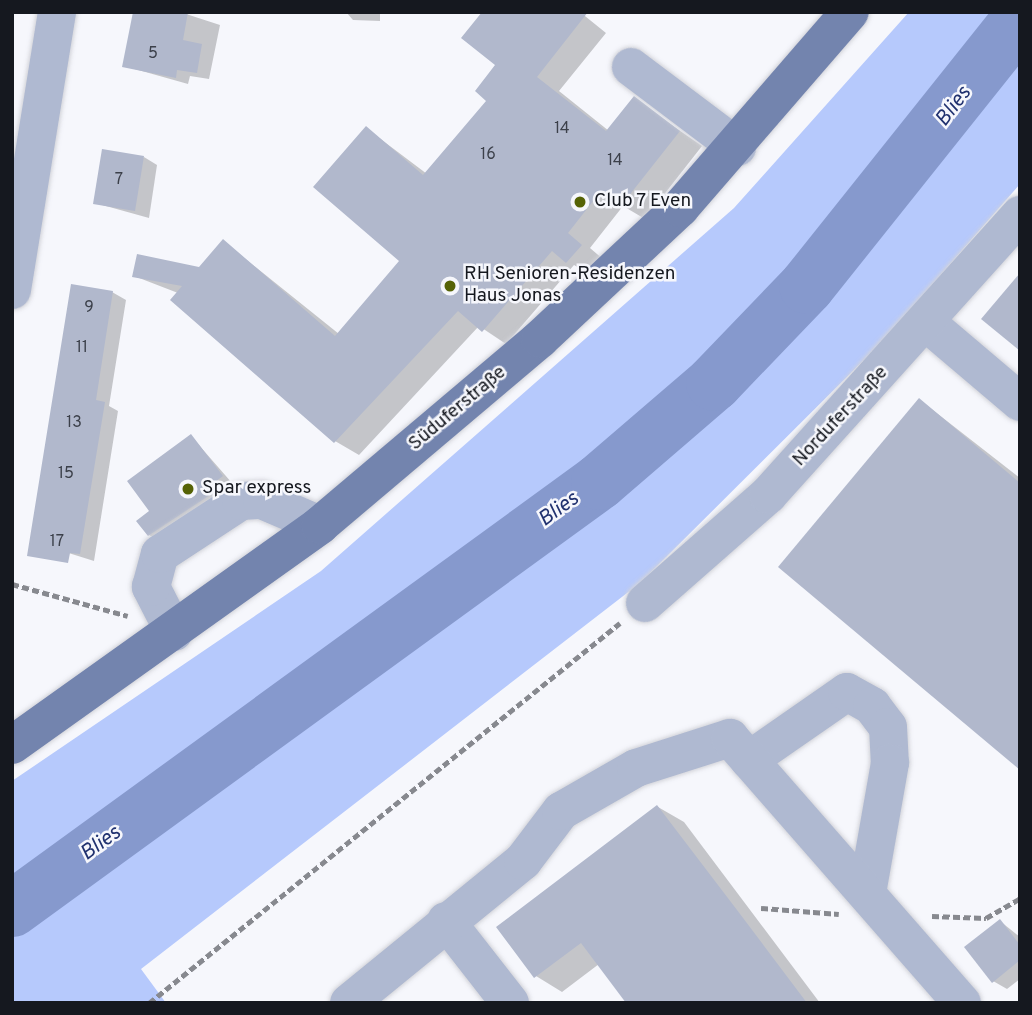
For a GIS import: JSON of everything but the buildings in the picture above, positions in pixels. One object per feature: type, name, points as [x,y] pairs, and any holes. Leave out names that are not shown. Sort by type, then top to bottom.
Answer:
[{"type":"main road","name":"Süduferstraße","points":[[12,745],[320,525],[618,270],[737,147],[850,12]]},
{"type":"street","points":[[12,290],[57,12]]},
{"type":"street","points":[[631,67],[737,147]]},
{"type":"street","name":"Norduferstraße","points":[[645,603],[768,495],[927,323],[1020,215]]},
{"type":"street","points":[[927,323],[1020,402]]},
{"type":"street","points":[[169,635],[152,587],[153,566],[171,546],[241,501],[262,500],[320,525]]},
{"type":"street","points":[[349,1003],[446,921],[523,862],[561,811],[636,768],[740,749],[847,692],[872,706],[888,727],[890,763],[867,893]]},
{"type":"street","points":[[740,749],[962,1003]]},
{"type":"street","points":[[446,921],[510,1003]]},
{"type":"path","points":[[12,584],[126,615],[169,635]]},
{"type":"path","points":[[149,1003],[645,603]]},
{"type":"shaded area","points":[[909,12],[1020,12],[1020,184],[881,343],[640,583],[141,969],[166,1003],[12,1003],[12,781],[321,571],[734,208]]},
{"type":"waterway","name":"Blies","points":[[12,909],[599,482],[714,383],[807,286],[1020,19]]},
{"type":"place","name":"Club 7 Even","points":[[580,202]]},
{"type":"place","name":"RH Senioren-Residenzen Haus Jonas","points":[[450,286]]},
{"type":"place","name":"Spar express","points":[[188,489]]}]
